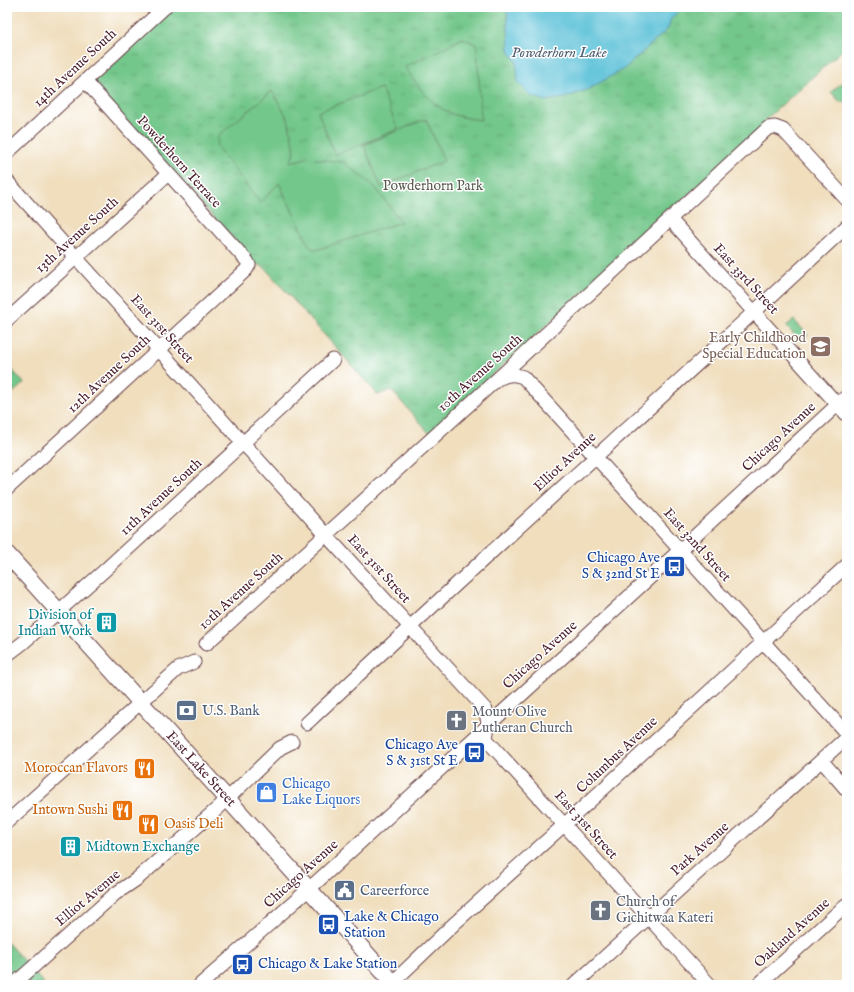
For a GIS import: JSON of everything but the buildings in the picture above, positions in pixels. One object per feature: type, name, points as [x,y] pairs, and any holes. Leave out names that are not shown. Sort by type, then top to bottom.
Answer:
[{"type":"main road","name":"East Lake Street","points":[[7,554],[309,888],[393,984]]},
{"type":"street","name":"14th Avenue South","points":[[7,153],[165,7]]},
{"type":"street","name":"Powderhorn Terrace","points":[[85,81],[249,265]]},
{"type":"street","name":"10th Avenue South","points":[[206,644],[520,358],[768,128],[775,127],[783,130],[847,200]]},
{"type":"street","name":"13th Avenue South","points":[[7,320],[168,174]]},
{"type":"street","name":"East 31st Street","points":[[7,181],[486,710],[488,724],[486,739],[710,985]]},
{"type":"street","name":"East 33rd Street","points":[[670,219],[754,312],[842,400],[847,415]]},
{"type":"street","name":"Elliot Avenue","points":[[306,723],[847,226]]},
{"type":"street","name":"12th Avenue South","points":[[7,489],[246,270],[249,265]]},
{"type":"street","points":[[520,358],[523,377]]},
{"type":"street","name":"11th Avenue South","points":[[7,655],[59,611],[333,360]]},
{"type":"street","points":[[498,378],[508,374],[515,374],[523,377]]},
{"type":"street","name":"East 32nd Street","points":[[523,377],[847,736]]},
{"type":"street","name":"Chicago Avenue","points":[[200,985],[309,888],[680,550],[842,400]]},
{"type":"street","name":"Columbus Avenue","points":[[393,984],[455,923],[847,565]]},
{"type":"street","points":[[7,822],[178,669],[194,662]]},
{"type":"street","name":"Park Avenue","points":[[574,985],[822,761],[847,736]]},
{"type":"street","name":"Elliot Avenue","points":[[13,985],[115,894],[137,879],[228,799],[280,748],[292,742]]},
{"type":"street","points":[[822,761],[847,790]]},
{"type":"street","name":"Oakland Avenue","points":[[758,985],[847,904]]},
{"type":"green space","name":"Powderhorn Park","points":[[176,7],[847,7],[847,46],[763,122],[765,125],[429,433],[391,390],[378,395],[264,267],[256,264],[92,83]]},
{"type":"green space","points":[[463,38],[477,45],[481,120],[459,116],[442,109],[421,90],[405,67]]},
{"type":"green space","points":[[847,78],[847,102],[840,102],[831,92]]},
{"type":"green space","points":[[381,88],[398,129],[335,155],[318,112]]},
{"type":"green space","points":[[272,91],[288,119],[295,151],[290,162],[307,158],[344,162],[376,188],[401,222],[316,250],[310,247],[279,183],[260,203],[217,147],[218,136]]},
{"type":"green space","points":[[426,119],[444,161],[381,187],[364,145]]},
{"type":"green space","points":[[794,320],[808,335],[800,341],[786,326]]},
{"type":"green space","points":[[7,364],[24,383],[7,398]]},
{"type":"green space","points":[[7,942],[45,985],[9,985],[7,983]]},
{"type":"water","name":"Powderhorn Lake","points":[[507,7],[682,7],[671,19],[668,29],[624,69],[589,89],[565,98],[545,101],[531,96],[518,83],[516,61],[509,51]]},
{"type":"place","name":"Early Childhood Special Education","points":[[821,346]]},
{"type":"place","name":"Chicago Ave S & 32nd St E","points":[[675,566]]},
{"type":"place","name":"Division of Indian Work","points":[[107,623]]},
{"type":"place","name":"U.S. Bank","points":[[186,711]]},
{"type":"place","name":"Mount Olive Lutheran Church","points":[[457,720]]},
{"type":"place","name":"Chicago Ave S & 31st St E","points":[[474,753]]},
{"type":"place","name":"Moroccan Flavors","points":[[144,768]]},
{"type":"place","name":"Chicago Lake Liquors","points":[[266,792]]},
{"type":"place","name":"Intown Sushi","points":[[123,810]]},
{"type":"place","name":"Oasis Deli","points":[[149,824]]},
{"type":"place","name":"Midtown Exchange","points":[[71,847]]},
{"type":"place","name":"Careerforce","points":[[345,891]]},
{"type":"place","name":"Church of Gichitwaa Kateri","points":[[600,910]]},
{"type":"place","name":"Lake & Chicago Station","points":[[328,925]]},
{"type":"place","name":"Chicago & Lake Station","points":[[243,964]]}]
